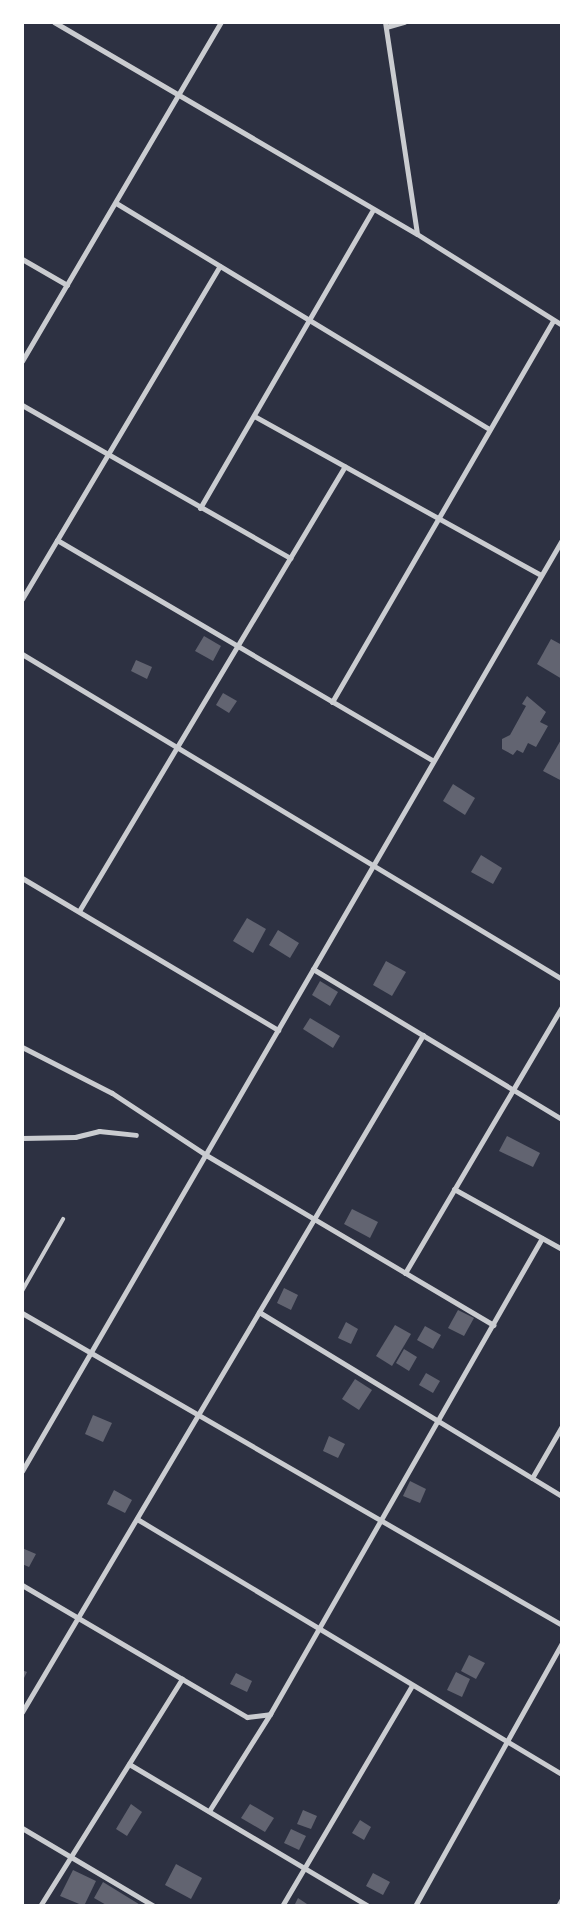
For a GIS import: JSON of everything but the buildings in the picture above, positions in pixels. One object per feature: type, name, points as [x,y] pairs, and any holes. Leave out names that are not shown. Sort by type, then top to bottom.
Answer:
[{"type":"street","points":[[54,22],[179,94],[372,211],[416,234],[562,325]]},
{"type":"street","points":[[22,361],[221,22]]},
{"type":"street","points":[[404,22],[385,25],[416,234]]},
{"type":"street","points":[[116,203],[488,428]]},
{"type":"street","points":[[200,508],[372,211]]},
{"type":"street","points":[[22,259],[67,285]]},
{"type":"street","points":[[22,599],[220,266]]},
{"type":"street","points":[[332,702],[488,428],[553,320]]},
{"type":"street","points":[[22,405],[290,558]]},
{"type":"street","points":[[254,416],[541,575]]},
{"type":"street","points":[[79,912],[345,466]]},
{"type":"street","points":[[57,540],[433,762]]},
{"type":"street","points":[[22,1471],[562,540]]},
{"type":"street","points":[[22,654],[176,749],[562,979]]},
{"type":"street","points":[[22,878],[278,1030]]},
{"type":"street","points":[[313,969],[562,1119]]},
{"type":"street","points":[[405,1273],[562,1006]]},
{"type":"street","points":[[22,1712],[423,1035]]},
{"type":"street","points":[[22,1048],[112,1093],[206,1155],[493,1325]]},
{"type":"street","points":[[22,1138],[99,1131],[136,1135]]},
{"type":"street","points":[[454,1189],[562,1249]]},
{"type":"street","points":[[209,1811],[320,1630],[542,1238]]},
{"type":"street","points":[[259,1312],[562,1496]]},
{"type":"street","points":[[22,1313],[562,1625]]},
{"type":"street","points":[[532,1478],[562,1426]]},
{"type":"street","points":[[137,1520],[562,1774]]},
{"type":"street","points":[[22,1585],[247,1718],[270,1714]]},
{"type":"street","points":[[415,1906],[562,1643]]},
{"type":"street","points":[[40,1906],[182,1679]]},
{"type":"street","points":[[282,1906],[412,1685]]},
{"type":"street","points":[[129,1764],[368,1906]]},
{"type":"street","points":[[22,1828],[154,1906]]},
{"type":"street","points":[[558,1906],[562,1899]]},
{"type":"lane","points":[[22,1291],[63,1219]]}]
